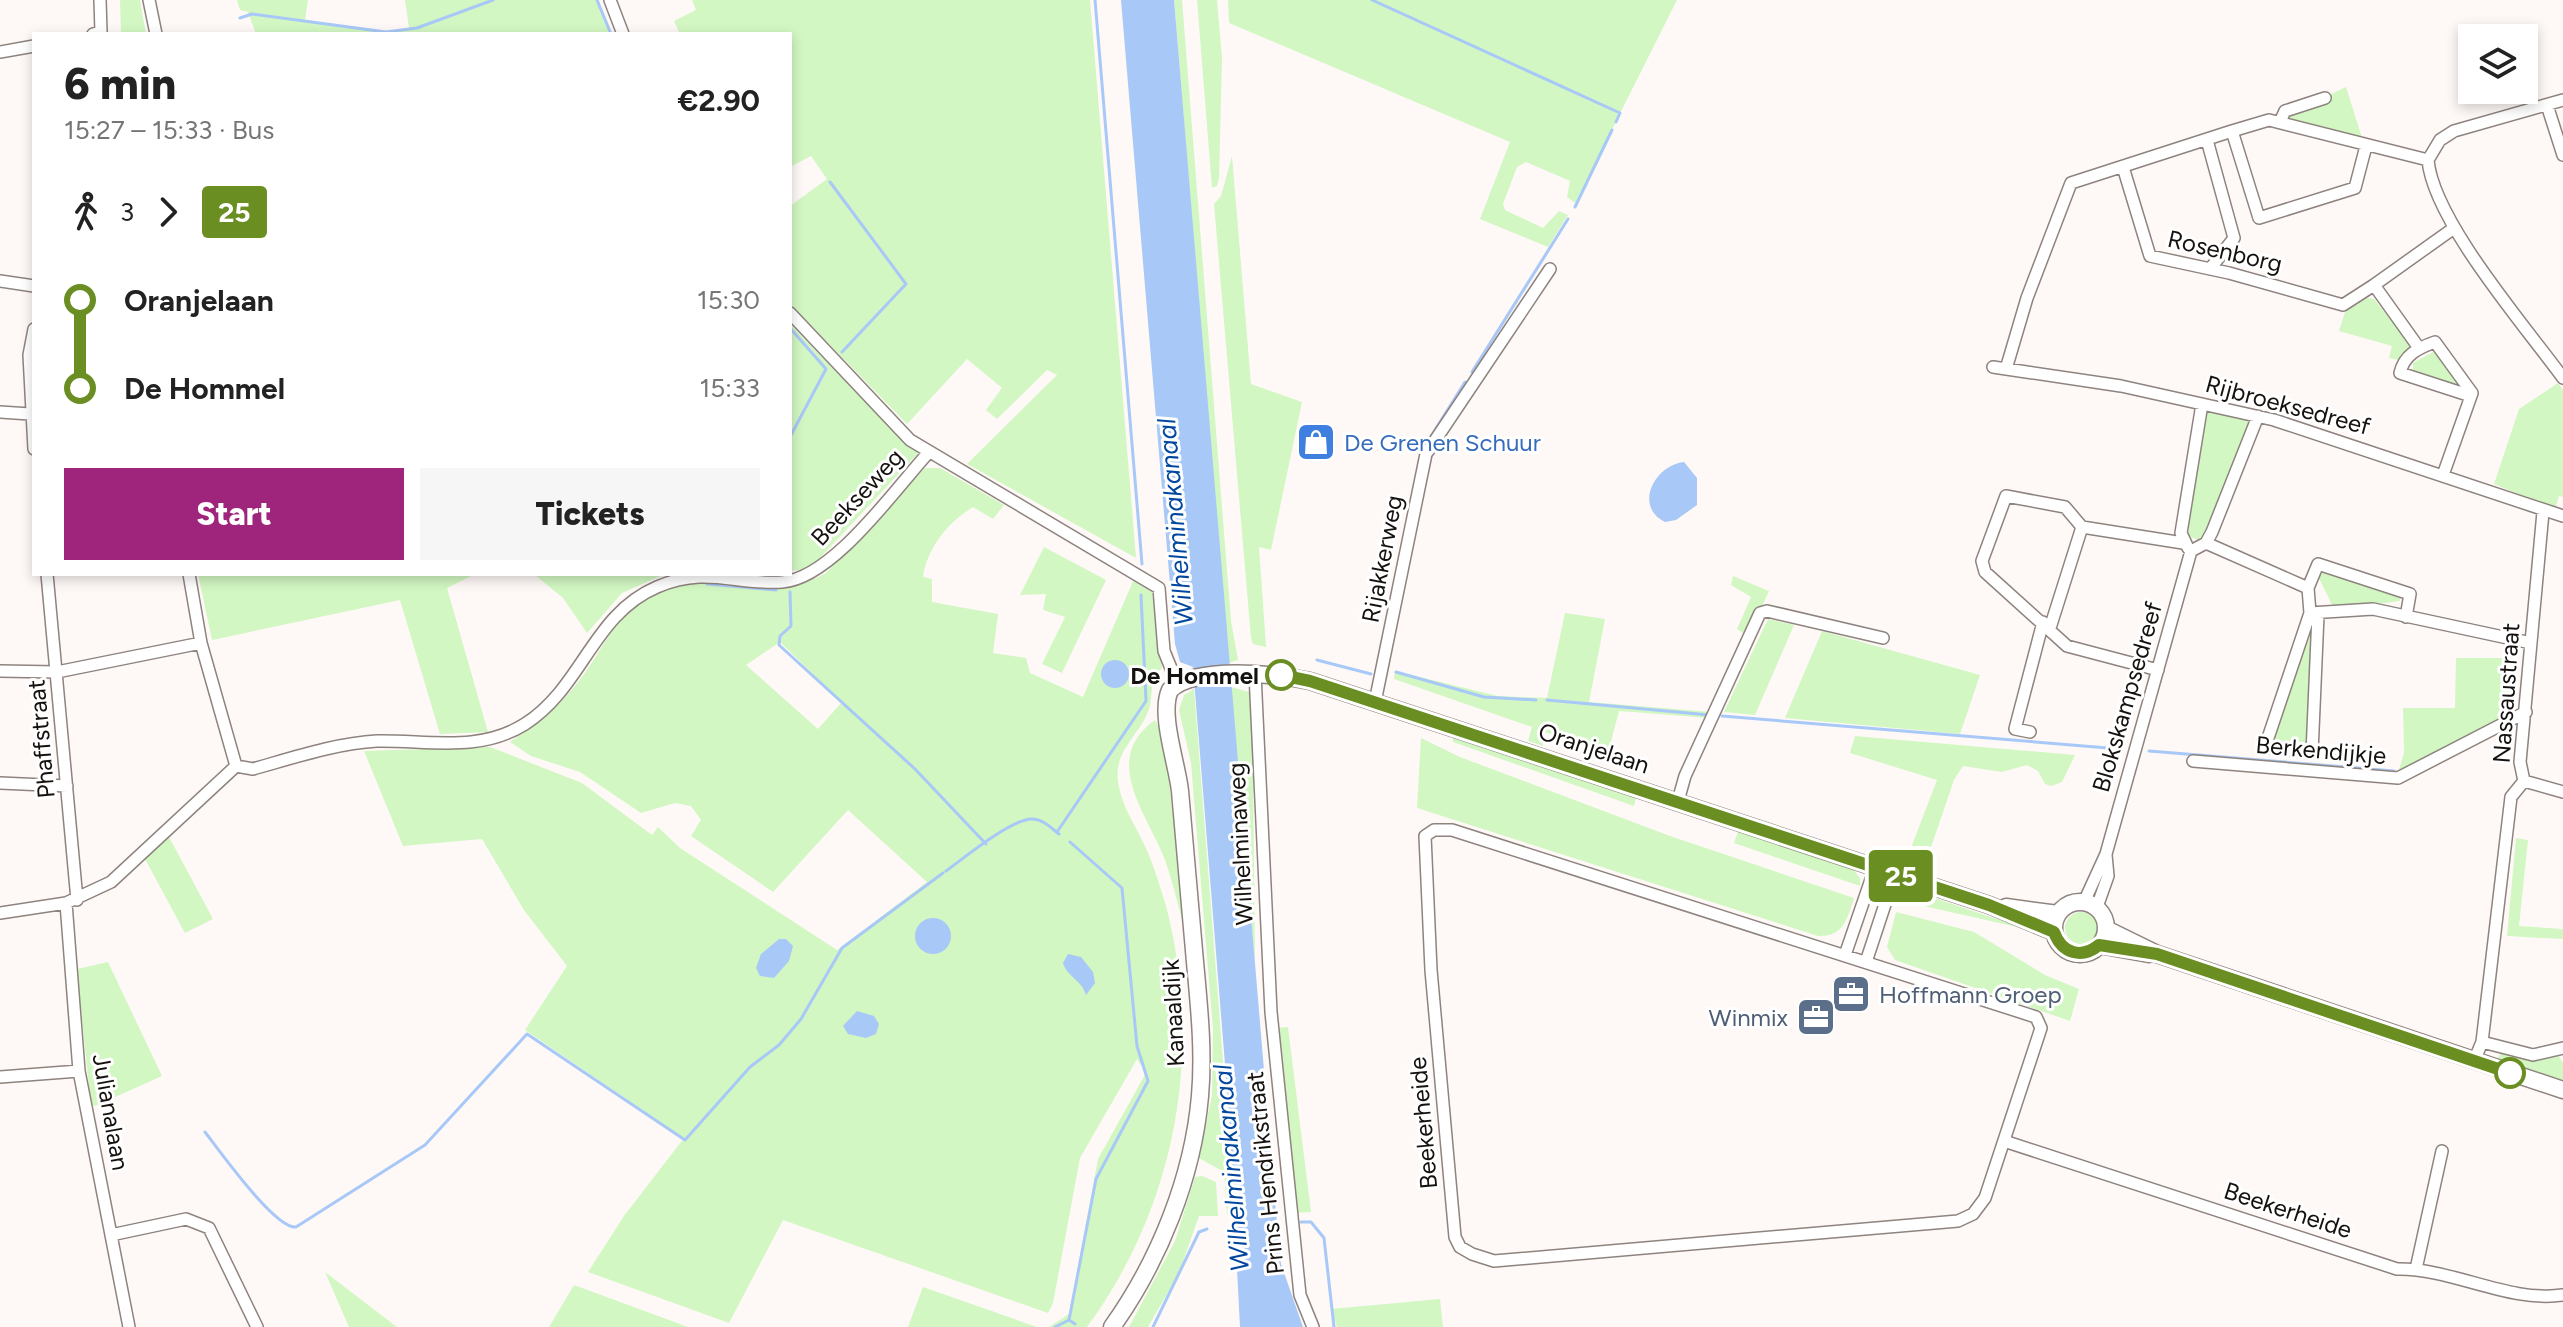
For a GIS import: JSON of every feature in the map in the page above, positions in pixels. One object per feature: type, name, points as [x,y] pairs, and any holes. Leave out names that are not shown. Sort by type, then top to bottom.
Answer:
[{"type":"main road","name":"Oranjelaan","points":[[1182,681],[1255,674],[1310,681],[1989,905],[2054,932]]},
{"type":"main road","name":"Kanaaldijk","points":[[1112,1327],[1144,1276],[1171,1217],[1187,1165],[1200,1100],[1201,1036],[1177,760],[1165,715],[1165,700],[1182,681]]},
{"type":"main road","points":[[2106,929],[2099,945],[2087,953],[2073,953],[2061,945],[2054,932],[2058,914],[2072,903],[2090,905],[2106,929],[2157,954],[2563,1090]]},
{"type":"main road","name":"Oranjelaan","points":[[1989,905],[2058,914]]},
{"type":"main road","points":[[2099,945],[2157,954]]},
{"type":"street","points":[[100,0],[101,32]]},
{"type":"street","points":[[149,0],[156,32]]},
{"type":"street","points":[[610,0],[622,32]]},
{"type":"street","points":[[0,52],[32,46]]},
{"type":"street","points":[[2280,122],[2285,111],[2325,98]]},
{"type":"street","points":[[2563,100],[2454,131],[2440,140],[2428,160],[2435,195],[2454,228],[2563,378]]},
{"type":"street","points":[[2547,105],[2563,155]]},
{"type":"street","points":[[2006,369],[2027,298],[2071,183],[2269,120],[2428,160]]},
{"type":"street","points":[[2232,131],[2259,218],[2355,188],[2366,146]]},
{"type":"street","points":[[2207,140],[2234,238],[2210,269]]},
{"type":"street","name":"Rosenborg","points":[[2123,167],[2150,256],[2343,305],[2454,228]]},
{"type":"street","name":"Rijakkerweg","points":[[1375,702],[1426,454],[1550,269]]},
{"type":"street","points":[[0,281],[32,286]]},
{"type":"street","points":[[2374,285],[2419,348]]},
{"type":"street","points":[[792,315],[910,440],[929,452]]},
{"type":"street","points":[[2435,342],[2471,396],[2400,373],[2402,363],[2419,348],[2435,342]]},
{"type":"street","points":[[32,360],[32,432]]},
{"type":"street","name":"Rijbroeksedreef","points":[[1993,367],[2121,386],[2258,416],[2443,475],[2543,512],[2563,516]]},
{"type":"street","points":[[2443,475],[2471,396]]},
{"type":"street","name":"Blokskampsedreef","points":[[2090,905],[2108,876],[2106,854],[2158,670],[2187,547],[2182,526],[2202,404]]},
{"type":"street","points":[[0,412],[30,414]]},
{"type":"street","points":[[2206,543],[2258,416]]},
{"type":"street","name":"Beekseweg","points":[[710,576],[784,582],[806,576],[840,550],[929,452],[1159,588],[1164,651],[1182,681]]},
{"type":"street","points":[[2158,670],[2067,646],[1982,567],[2001,501],[2013,496],[2065,507],[2082,527],[2187,547],[2206,543],[2308,588]]},
{"type":"street","name":"Nassaustraat","points":[[2474,1061],[2482,1042],[2511,797],[2524,781],[2520,762],[2543,512]]},
{"type":"street","points":[[2030,732],[2015,729],[2046,625],[2082,527]]},
{"type":"street","points":[[2314,614],[2265,747],[2312,753],[2314,614],[2308,588],[2318,564],[2410,594],[2406,617]]},
{"type":"street","name":"Phaffstraat","points":[[47,576],[67,786],[72,902]]},
{"type":"street","points":[[0,913],[72,902],[111,882],[236,766],[201,643],[189,576]]},
{"type":"street","name":"Beekseweg","points":[[236,766],[253,769],[374,741],[454,743],[501,737],[551,703],[571,679],[604,627],[634,598],[695,576]]},
{"type":"street","points":[[2314,614],[2373,609],[2531,643]]},
{"type":"street","points":[[1678,801],[1685,776],[1760,613],[1770,611],[1883,638]]},
{"type":"street","points":[[0,671],[57,672],[201,643]]},
{"type":"street","name":"Wilhelminaweg","points":[[1255,674],[1271,1012]]},
{"type":"street","name":"Berkendijkje","points":[[2193,761],[2398,778],[2526,712]]},
{"type":"street","points":[[2524,781],[2563,792]]},
{"type":"street","points":[[0,783],[67,786]]},
{"type":"street","name":"Beekerheide","points":[[1434,830],[1452,830],[1845,955],[2036,1017],[2041,1028],[1985,1198],[1973,1214],[1958,1221],[1494,1261],[1460,1247],[1455,1237],[1431,970],[1425,836],[1434,830]]},
{"type":"street","points":[[1845,955],[1875,868]]},
{"type":"street","points":[[1866,962],[1895,874]]},
{"type":"street","name":"Julianalaan","points":[[72,902],[79,1071],[129,1327]]},
{"type":"street","name":"Prins Hendrikstraat","points":[[1271,1012],[1300,1295],[1313,1327]]},
{"type":"street","points":[[2482,1042],[2533,1055],[2563,1048]]},
{"type":"street","points":[[0,1077],[79,1071]]},
{"type":"street","name":"Beekerheide","points":[[2004,1141],[2397,1269],[2416,1269],[2520,1292],[2563,1295]]},
{"type":"street","points":[[2416,1269],[2442,1151]]},
{"type":"street","points":[[111,1235],[186,1219],[209,1228],[257,1327]]},
{"type":"green space","points":[[120,0],[140,0],[146,32],[121,32]]},
{"type":"green space","points":[[237,0],[308,0],[305,20],[385,32],[255,32],[248,12],[240,10]]},
{"type":"green space","points":[[405,0],[596,0],[609,32],[385,32],[409,28]]},
{"type":"green space","points":[[692,0],[1090,0],[1136,558],[967,464],[1057,375],[1047,370],[997,419],[986,410],[1002,388],[967,359],[907,424],[792,306],[792,205],[827,179],[811,156],[792,166],[792,32],[679,32],[674,21],[696,10]]},
{"type":"green space","points":[[1174,0],[1182,0],[1231,621],[1238,660],[1228,663]]},
{"type":"green space","points":[[1197,0],[1217,0],[1222,57],[1219,178],[1217,186],[1212,188]]},
{"type":"green space","points":[[1228,0],[1677,0],[1575,203],[1567,197],[1570,181],[1526,162],[1517,167],[1503,204],[1505,210],[1543,228],[1559,211],[1568,215],[1548,247],[1480,219],[1510,142],[1229,23]]},
{"type":"green space","points":[[2346,87],[2362,138],[2289,119],[2289,114]]},
{"type":"green space","points":[[1232,156],[1251,384],[1302,402],[1271,550],[1259,547],[1266,647],[1253,644],[1251,638],[1214,204],[1221,196]]},
{"type":"green space","points":[[2367,298],[2374,299],[2410,344],[2411,349],[2398,360],[2389,358],[2392,346],[2339,331],[2345,312]]},
{"type":"green space","points":[[792,326],[882,419],[919,452],[819,559],[806,569],[792,571]]},
{"type":"green space","points":[[2435,351],[2462,388],[2413,372],[2413,363]]},
{"type":"green space","points":[[2558,383],[2563,390],[2563,497],[2559,496],[2555,509],[2494,484],[2519,409]]},
{"type":"green space","points":[[2211,411],[2247,418],[2251,427],[2204,534],[2198,540],[2189,536],[2188,528],[2204,416]]},
{"type":"green space","points":[[925,468],[940,468],[1004,505],[993,519],[973,507],[955,520],[934,546],[923,577],[932,579],[932,602],[998,614],[993,653],[1026,658],[1030,673],[1083,697],[1134,579],[1152,592],[1162,668],[1154,678],[1148,712],[1119,762],[1118,782],[1124,804],[1152,863],[1166,906],[1177,961],[1182,1016],[1181,1071],[1174,1126],[1161,1179],[1142,1231],[1118,1280],[1087,1327],[1049,1327],[1069,1314],[1098,1159],[1146,1073],[1137,1059],[1080,1158],[1053,1303],[1048,1313],[783,1220],[729,1323],[588,1272],[624,1216],[684,1138],[525,1030],[567,966],[524,910],[482,839],[403,846],[364,751],[490,747],[582,783],[652,835],[658,827],[680,848],[837,950],[927,882],[848,810],[773,892],[691,836],[701,820],[691,806],[675,803],[641,813],[580,772],[531,756],[510,742],[568,694],[619,622],[659,593],[701,583],[786,585],[826,573]],"holes":[[[780,642],[842,702],[818,729],[746,665]]]},
{"type":"green space","points":[[1044,547],[1106,580],[1062,673],[1042,664],[1065,617],[1043,610],[1046,594],[1020,595]]},
{"type":"green space","points":[[2325,570],[2400,596],[2400,601],[2338,609],[2333,607],[2319,578]]},
{"type":"green space","points":[[198,576],[471,576],[447,588],[488,732],[440,734],[400,600],[212,640]]},
{"type":"green space","points":[[536,576],[660,576],[622,593],[587,633],[563,598]]},
{"type":"green space","points":[[1733,576],[1769,591],[1748,636],[1737,629],[1751,597],[1731,585]]},
{"type":"green space","points":[[1565,613],[1605,619],[1589,702],[1712,712],[1709,718],[1619,711],[1608,753],[1542,731],[1543,746],[1528,741],[1532,727],[1394,679],[1395,671],[1498,696],[1547,698]]},
{"type":"green space","points":[[1768,619],[1794,625],[1755,715],[1724,712]]},
{"type":"green space","points":[[2308,626],[2312,626],[2309,747],[2272,745]]},
{"type":"green space","points":[[1822,631],[1980,675],[1960,734],[1785,718]]},
{"type":"green space","points":[[2456,658],[2505,658],[2513,712],[2405,770],[2399,770],[2404,753],[2403,708],[2455,708]]},
{"type":"green space","points":[[1231,687],[1252,693],[1255,963]]},
{"type":"green space","points":[[1194,689],[1235,1215],[1227,1215],[1224,1172],[1199,1158],[1212,1095],[1213,1029],[1191,763],[1179,710],[1184,695]]},
{"type":"green space","points":[[1155,720],[1164,736],[1187,939],[1165,860],[1140,807],[1129,770],[1131,753],[1139,736]]},
{"type":"green space","points":[[1453,735],[1637,793],[1634,806],[1453,742]]},
{"type":"green space","points":[[1855,736],[2075,755],[2062,782],[2051,786],[2045,784],[2038,771],[2027,765],[2002,772],[1963,766],[1954,780],[1927,859],[1909,853],[1937,780],[1850,753]]},
{"type":"green space","points":[[1421,738],[1460,757],[1670,836],[1854,898],[1849,913],[1839,930],[1818,936],[1417,808]]},
{"type":"green space","points":[[1739,829],[1852,868],[1860,878],[1860,886],[1734,843]]},
{"type":"green space","points":[[169,837],[213,919],[185,933],[145,859]]},
{"type":"green space","points":[[2516,838],[2528,840],[2519,926],[2563,929],[2563,939],[2507,936]]},
{"type":"green space","points":[[1914,891],[2026,929],[1897,900]]},
{"type":"green space","points":[[1896,912],[1974,932],[2045,975],[2079,989],[2070,1021],[1895,960],[1887,947]]},
{"type":"green space","points":[[2081,912],[2092,917],[2097,928],[2092,939],[2081,944],[2070,939],[2065,928],[2070,917]]},
{"type":"green space","points":[[108,962],[162,1076],[95,1106],[92,1105],[89,1088],[77,969]]},
{"type":"green space","points":[[1288,1027],[1311,1212],[1293,1213],[1277,1028]]},
{"type":"green space","points":[[2502,1052],[2558,1055],[2563,1063],[2563,1080],[2496,1060]]},
{"type":"green space","points":[[1202,1176],[1216,1182],[1218,1216],[1199,1216],[1179,1273],[1148,1327],[1129,1327],[1175,1241],[1195,1177]]},
{"type":"green space","points":[[325,1272],[397,1327],[349,1327]]},
{"type":"green space","points":[[574,1285],[688,1327],[549,1327]]},
{"type":"green space","points":[[923,1287],[1037,1327],[908,1327]]},
{"type":"green space","points":[[1440,1299],[1443,1327],[1337,1327],[1331,1309]]},
{"type":"water","name":"Wilhelminakanaal","points":[[1121,0],[1174,0],[1276,1213],[1281,1264],[1303,1327],[1240,1327],[1229,1114],[1193,667],[1180,662],[1175,644]]},
{"type":"water","points":[[1684,462],[1697,478],[1697,505],[1676,520],[1665,522],[1655,515],[1650,506],[1652,487],[1664,470]]},
{"type":"water","points":[[1115,660],[1125,664],[1129,674],[1125,684],[1115,688],[1105,684],[1101,674],[1105,664]]},
{"type":"water","points":[[933,918],[946,923],[951,936],[946,949],[933,954],[920,949],[915,936],[920,923]]},
{"type":"water","points":[[779,939],[786,939],[793,946],[789,961],[774,978],[760,976],[756,968],[761,954]]},
{"type":"water","points":[[1068,954],[1081,957],[1093,972],[1095,983],[1086,995],[1065,968],[1063,963]]},
{"type":"water","points":[[857,1011],[874,1016],[879,1024],[876,1034],[866,1038],[848,1034],[843,1026]]},
{"type":"waterway","points":[[240,18],[252,14],[386,32],[417,28],[493,0]]},
{"type":"waterway","points":[[597,0],[610,32]]},
{"type":"waterway","points":[[1095,0],[1142,564]]},
{"type":"waterway","points":[[1372,0],[1620,113],[1616,122]]},
{"type":"waterway","points":[[1575,207],[1612,130]]},
{"type":"waterway","points":[[830,182],[906,284],[842,352]]},
{"type":"waterway","points":[[1472,372],[1568,219]]},
{"type":"waterway","points":[[792,330],[826,369],[792,433]]},
{"type":"waterway","points":[[1425,446],[1465,382]]},
{"type":"waterway","points":[[707,584],[776,590]]},
{"type":"waterway","points":[[790,592],[791,626],[780,636],[779,645],[915,769],[986,844]]},
{"type":"waterway","points":[[1057,832],[1146,701],[1141,595]]},
{"type":"waterway","points":[[1317,660],[1371,674]]},
{"type":"waterway","points":[[1396,672],[1484,697],[1536,700]]},
{"type":"waterway","points":[[1547,700],[1709,715]]},
{"type":"waterway","points":[[1722,716],[2120,749]]},
{"type":"waterway","points":[[2149,751],[2394,771]]},
{"type":"waterway","points":[[946,871],[988,840],[1023,821],[1040,820],[1059,834]]},
{"type":"waterway","points":[[1069,1320],[1096,1179],[1148,1081],[1137,1046],[1122,888],[1070,842]]},
{"type":"waterway","points":[[205,1132],[262,1203],[275,1216],[296,1227],[425,1145],[527,1034],[685,1140],[750,1067],[779,1045],[801,1019],[842,948],[943,873]]},
{"type":"waterway","points":[[1301,1222],[1311,1222],[1324,1238],[1334,1327]]},
{"type":"waterway","points":[[1153,1327],[1199,1232],[1207,1229]]},
{"type":"waterway","points":[[1055,1327],[1069,1320],[1075,1324]]},
{"type":"bus line","name":"25","points":[[1281,675],[1310,681],[1529,752],[1989,905],[2054,932],[2064,949],[2073,953],[2087,953],[2099,945],[2137,954],[2157,954],[2510,1073]]},
{"type":"place","name":"De Grenen Schuur","points":[[1316,442]]},
{"type":"place","name":"De Hommel","points":[[1281,675]]},
{"type":"place","name":"Hoffmann Groep","points":[[1851,994]]},
{"type":"place","name":"Winmix","points":[[1816,1017]]}]
